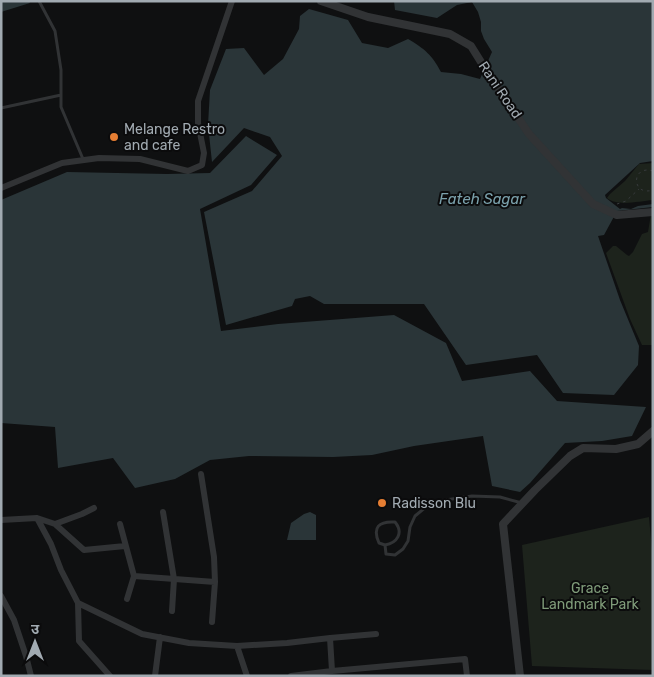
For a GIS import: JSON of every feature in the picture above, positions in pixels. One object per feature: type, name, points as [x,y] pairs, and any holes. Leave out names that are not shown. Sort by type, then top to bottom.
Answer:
[{"type":"street","points":[[1,188],[62,163],[99,158],[140,159],[188,171],[202,165],[204,153],[198,123],[198,101],[232,1]]},
{"type":"street","name":"Rani Road","points":[[321,1],[368,17],[450,34],[471,46],[529,134],[593,204],[617,215],[653,212]]},
{"type":"street","points":[[520,676],[503,524],[570,456],[583,448],[616,449],[638,444],[653,431]]},
{"type":"street","points":[[201,474],[214,557],[215,582],[212,622]]},
{"type":"street","points":[[55,524],[94,508]]},
{"type":"street","points":[[163,512],[174,579],[172,610]]},
{"type":"street","points":[[37,518],[78,603],[79,641],[110,676]]},
{"type":"street","points":[[1,520],[37,518],[55,524],[84,550],[126,546]]},
{"type":"street","points":[[120,524],[134,576],[127,599]]},
{"type":"street","points":[[134,576],[215,582]]},
{"type":"street","points":[[1,596],[14,620],[31,676]]},
{"type":"street","points":[[78,603],[142,634],[189,643],[237,646],[376,634]]},
{"type":"street","points":[[156,676],[160,637]]},
{"type":"street","points":[[330,638],[332,672]]},
{"type":"street","points":[[237,646],[247,676]]},
{"type":"street","points":[[291,676],[465,659],[467,676]]},
{"type":"lane","points":[[39,1],[55,31],[61,70],[62,107],[83,160]]},
{"type":"lane","points":[[1,108],[61,95]]},
{"type":"lane","points":[[385,545],[386,554],[395,555],[403,549],[408,541],[410,527],[415,516],[432,502],[472,496],[500,497],[523,503]]},
{"type":"lane","points":[[395,522],[399,526],[397,539],[392,544],[385,545],[379,543],[376,535],[377,528],[380,524],[395,522]]},
{"type":"path","points":[[653,171],[643,170],[637,175],[636,182],[640,188],[647,192],[653,190]]},
{"type":"path","points":[[617,204],[626,200],[640,188]]},
{"type":"green space","points":[[653,163],[653,200],[623,203],[611,201],[607,198],[639,164]]},
{"type":"green space","points":[[651,214],[653,214],[653,345],[642,345],[630,319],[606,253],[613,246],[616,246],[629,256],[642,234],[648,232]]},
{"type":"green space","name":"Grace Landmark Park","points":[[649,517],[653,562],[653,670],[532,666],[522,545]]},
{"type":"water","points":[[1,1],[29,1],[30,3],[1,12]]},
{"type":"water","name":"Fateh Sagar","points":[[394,1],[653,1],[653,161],[640,163],[605,195],[606,198],[620,209],[631,209],[653,204],[653,207],[617,211],[604,235],[598,236],[620,300],[639,346],[638,365],[614,395],[563,393],[537,355],[466,365],[424,304],[324,304],[310,296],[295,299],[292,306],[226,325],[204,212],[252,191],[282,156],[270,137],[244,128],[212,162],[208,125],[210,90],[226,49],[244,48],[264,75],[283,59],[299,29],[300,16],[309,9],[348,20],[362,43],[388,48],[408,39],[428,53],[441,72],[461,74],[480,79],[492,52],[484,39],[478,12],[472,2],[457,5],[437,18],[395,10]]},
{"type":"water","points":[[246,136],[277,155],[251,185],[200,209],[221,331],[278,324],[394,315],[446,343],[462,381],[530,371],[557,401],[646,407],[632,436],[602,441],[565,443],[520,492],[492,486],[483,436],[414,446],[372,455],[333,457],[249,456],[210,460],[175,479],[135,488],[113,458],[58,468],[55,427],[1,423],[1,200],[67,172],[210,173]]},
{"type":"water","points":[[310,512],[316,515],[316,540],[287,540],[291,523]]},
{"type":"place","name":"Melange Restro and cafe","points":[[114,137]]},
{"type":"place","name":"Radisson Blu","points":[[382,503]]}]
